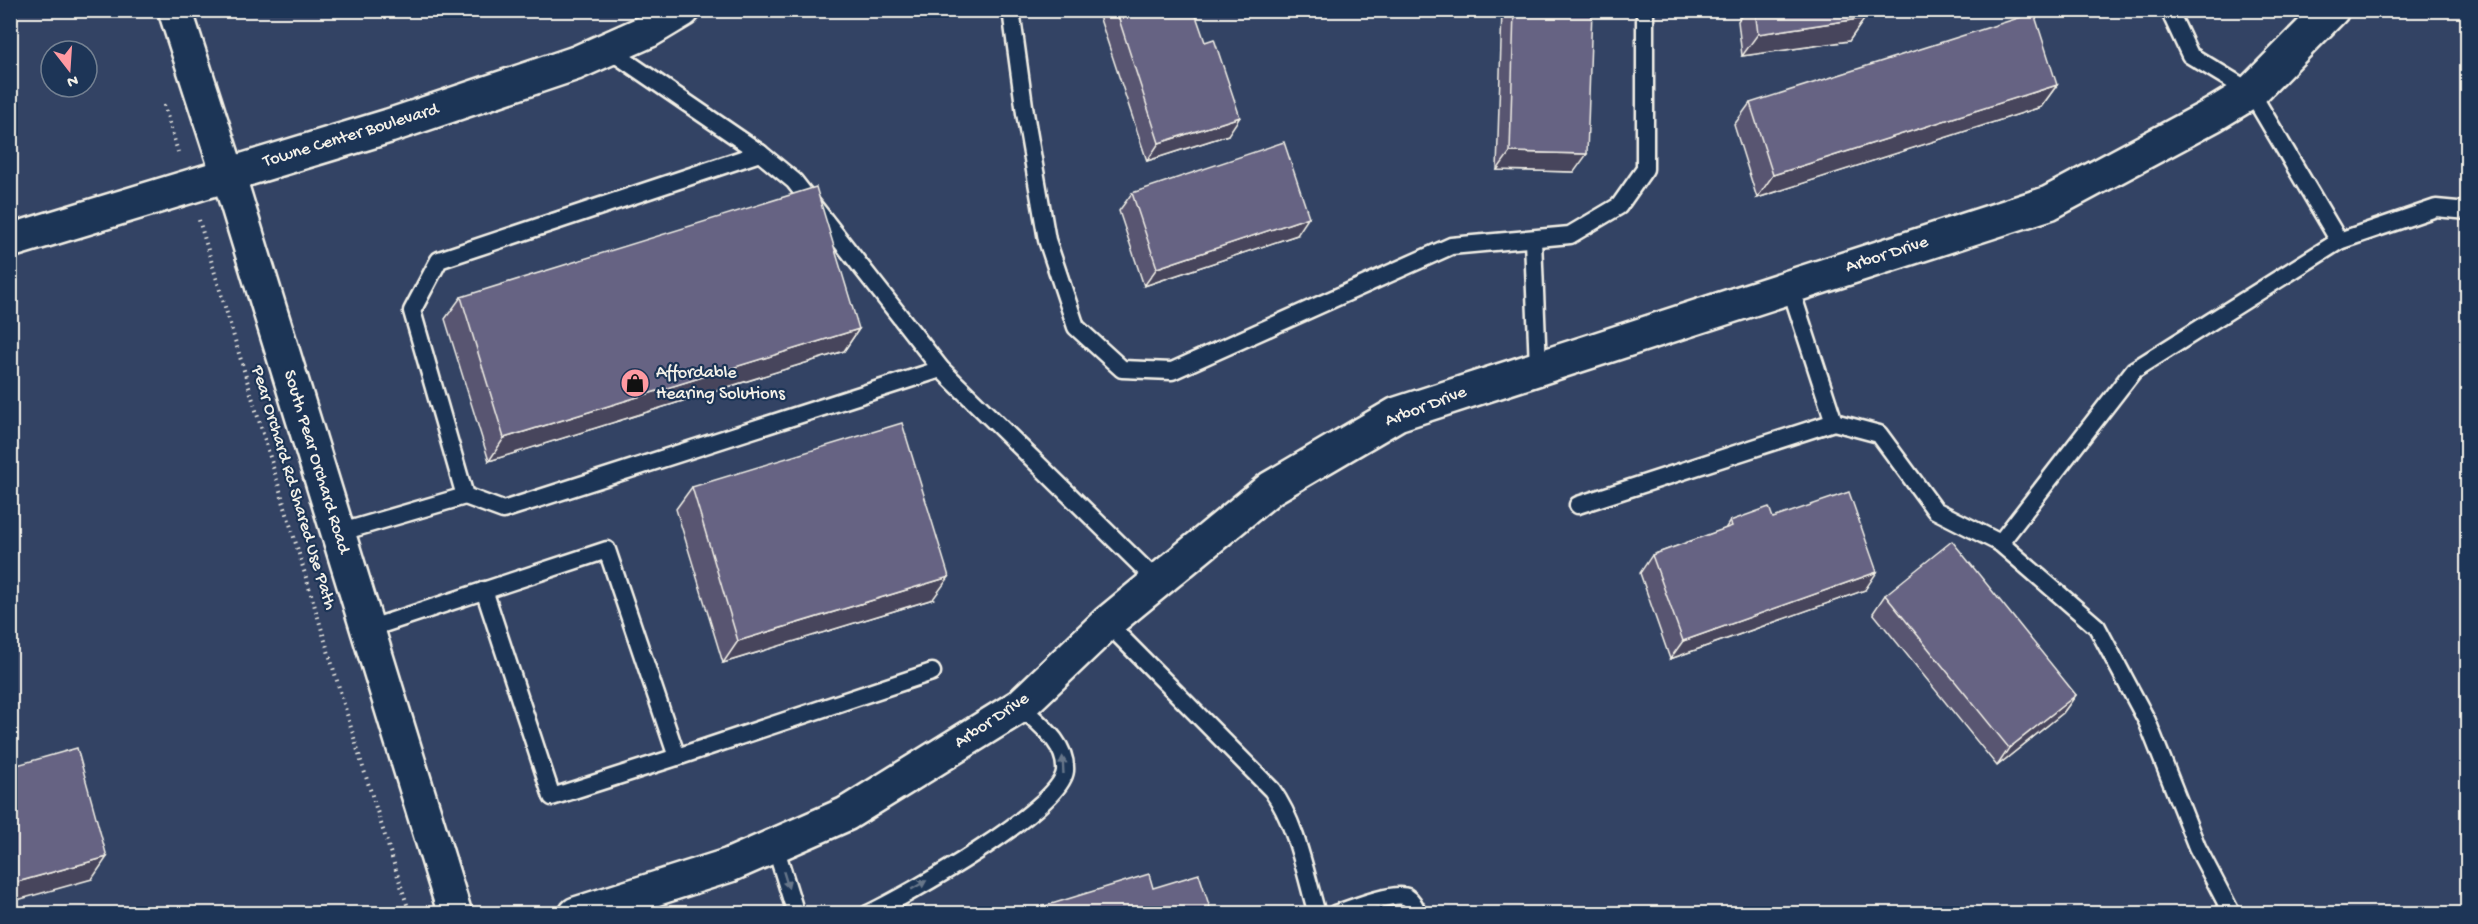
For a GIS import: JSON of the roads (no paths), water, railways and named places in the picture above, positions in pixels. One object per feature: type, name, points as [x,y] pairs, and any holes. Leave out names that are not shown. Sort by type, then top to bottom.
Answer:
[{"type":"street","name":"South Pear Orchard Road","points":[[175,10],[228,174],[455,914]]},
{"type":"street","name":"Towne Center Boulevard","points":[[10,241],[389,126],[576,63],[608,49],[652,18],[683,10]]},
{"type":"street","name":"Arbor Drive","points":[[576,914],[638,904],[846,814],[1020,706],[1107,623],[1271,488],[1398,414],[2049,203],[2213,115],[2251,92],[2332,10]]},
{"type":"lane","points":[[1011,10],[1025,113],[1047,240],[1076,327],[1122,369],[1172,371],[1451,246],[1570,235],[1619,206],[1645,169],[1645,10]]},
{"type":"lane","points":[[2169,10],[2190,55],[2251,92],[2339,241]]},
{"type":"lane","points":[[608,49],[760,153],[794,181],[941,369],[1158,582]]},
{"type":"lane","points":[[465,496],[412,311],[440,260],[760,153]]},
{"type":"lane","points":[[2000,543],[2134,370],[2339,241],[2436,207],[2468,211]]},
{"type":"lane","points":[[1533,240],[1538,368]]},
{"type":"lane","points":[[1790,287],[1834,422]]},
{"type":"lane","points":[[338,533],[465,496],[503,510],[941,369]]},
{"type":"lane","points":[[1578,505],[1834,422],[1879,434],[1935,510],[2000,543],[2097,627],[2147,721],[2197,847],[2232,914]]},
{"type":"lane","points":[[368,629],[607,550],[677,757]]},
{"type":"lane","points":[[484,590],[552,797],[932,672]]},
{"type":"lane","points":[[1107,623],[1272,790],[1287,816],[1317,914]]},
{"type":"lane","points":[[868,914],[990,844],[1047,800],[1059,785],[1065,772],[1063,755],[1055,739],[1020,706]]},
{"type":"lane","points":[[775,846],[796,914]]},
{"type":"lane","points":[[1335,914],[1396,896],[1407,897],[1418,914]]},
{"type":"place","name":"Affordable Hearing Solutions","points":[[635,383]]}]
